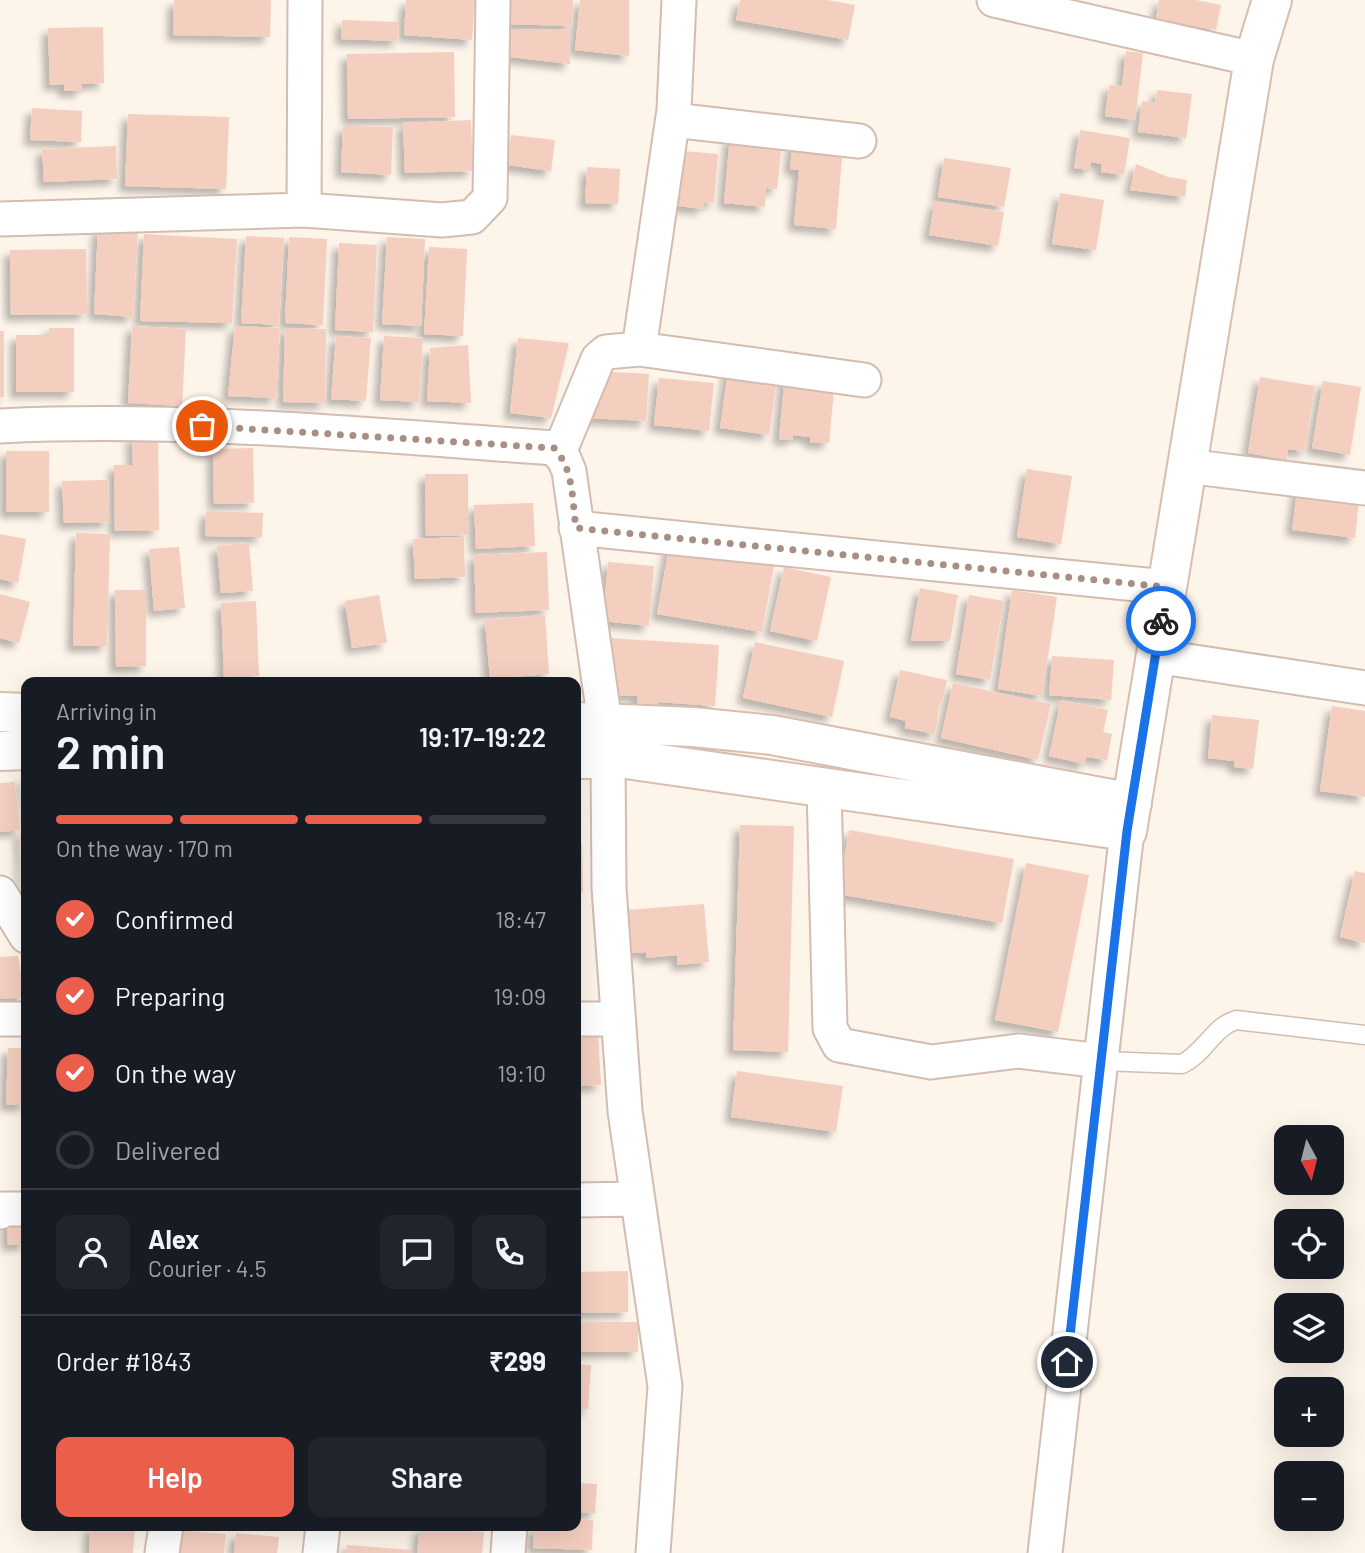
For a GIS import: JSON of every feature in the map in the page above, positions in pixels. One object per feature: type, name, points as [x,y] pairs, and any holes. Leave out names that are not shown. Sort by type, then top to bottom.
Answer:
[{"type":"street","points":[[304,210],[305,0]]},
{"type":"street","points":[[0,219],[304,210],[442,220],[472,217],[490,198],[494,0]]},
{"type":"street","points":[[639,349],[673,120],[679,0]]},
{"type":"street","points":[[995,0],[1254,59]]},
{"type":"street","points":[[1045,1553],[1130,817],[1254,59],[1272,0]]},
{"type":"street","points":[[673,120],[859,141]]},
{"type":"street","points":[[559,453],[598,359],[606,352],[639,349],[864,380]]},
{"type":"street","points":[[0,426],[250,428],[554,448],[559,453],[569,471],[576,528],[591,741],[609,888],[625,1111],[665,1386],[653,1553]]},
{"type":"street","points":[[1186,466],[1365,488]]},
{"type":"street","points":[[576,528],[1166,587]]},
{"type":"street","points":[[1156,656],[1365,688]]},
{"type":"street","points":[[0,712],[21,713]]},
{"type":"street","points":[[591,741],[693,727],[772,735],[1130,817]]},
{"type":"street","points":[[591,741],[626,759],[824,788],[1130,817]]},
{"type":"street","points":[[0,751],[21,750]]},
{"type":"street","points":[[824,788],[830,1028],[839,1045],[931,1062],[1018,1051],[1101,1061]]},
{"type":"street","points":[[0,893],[21,928]]},
{"type":"street","points":[[0,1019],[21,1019]]},
{"type":"street","points":[[581,1019],[618,1019]]},
{"type":"street","points":[[581,1200],[638,1199]]},
{"type":"street","points":[[0,1210],[21,1209]]},
{"type":"street","points":[[162,1553],[165,1531]]},
{"type":"street","points":[[320,1553],[322,1531]]},
{"type":"street","points":[[508,1553],[510,1531]]},
{"type":"lane","points":[[1101,1061],[1182,1063],[1190,1060],[1226,1023],[1237,1020],[1365,1035]]},
{"type":"building","points":[[174,0],[271,0],[270,37],[173,35]]},
{"type":"building","points":[[406,0],[475,0],[472,40],[404,35]]},
{"type":"building","points":[[508,0],[573,0],[572,26],[503,24]]},
{"type":"building","points":[[580,0],[629,0],[629,56],[575,50]]},
{"type":"building","points":[[740,0],[827,0],[855,5],[848,40],[736,20]]},
{"type":"building","points":[[1159,0],[1196,0],[1221,5],[1216,30],[1156,19]]},
{"type":"building","points":[[342,20],[399,22],[398,41],[341,39]]},
{"type":"building","points":[[103,27],[104,83],[82,84],[82,91],[64,91],[64,84],[50,85],[48,28]]},
{"type":"building","points":[[505,29],[570,29],[570,64],[493,55]]},
{"type":"building","points":[[1126,51],[1143,53],[1135,120],[1105,116],[1109,85],[1122,86]]},
{"type":"building","points":[[454,52],[455,117],[348,119],[347,54]]},
{"type":"building","points":[[1157,90],[1192,94],[1186,138],[1138,132],[1142,101],[1155,103]]},
{"type":"building","points":[[32,108],[82,111],[81,142],[30,140]]},
{"type":"building","points":[[128,114],[229,117],[226,189],[125,186]]},
{"type":"building","points":[[471,120],[473,171],[405,173],[403,123]]},
{"type":"building","points":[[343,126],[393,127],[391,175],[341,172]]},
{"type":"building","points":[[1080,130],[1130,138],[1124,175],[1101,172],[1102,164],[1091,162],[1090,170],[1074,168]]},
{"type":"building","points":[[511,135],[555,140],[551,171],[507,165]]},
{"type":"building","points":[[730,136],[782,141],[777,189],[766,188],[765,207],[724,203]]},
{"type":"building","points":[[793,141],[843,145],[836,229],[794,225],[799,170],[790,169]]},
{"type":"building","points":[[116,146],[117,179],[44,182],[42,149]]},
{"type":"building","points":[[683,151],[718,154],[714,203],[704,202],[703,209],[678,206]]},
{"type":"building","points":[[944,158],[1011,168],[1004,207],[938,197]]},
{"type":"building","points":[[1136,164],[1168,177],[1187,180],[1185,197],[1130,190]]},
{"type":"building","points":[[587,167],[620,169],[618,204],[585,203]]},
{"type":"building","points":[[1060,193],[1104,200],[1096,250],[1052,244]]},
{"type":"building","points":[[935,201],[1004,212],[998,246],[929,235]]},
{"type":"building","points":[[98,228],[138,230],[133,317],[94,314]]},
{"type":"building","points":[[144,234],[237,239],[232,323],[140,321]]},
{"type":"building","points":[[246,236],[284,238],[279,325],[241,323]]},
{"type":"building","points":[[289,237],[327,239],[323,325],[285,323]]},
{"type":"building","points":[[387,237],[425,239],[421,326],[382,324]]},
{"type":"building","points":[[339,243],[377,245],[373,332],[335,330]]},
{"type":"building","points":[[429,247],[467,249],[463,336],[424,334]]},
{"type":"building","points":[[86,249],[87,314],[11,315],[10,250]]},
{"type":"building","points":[[132,326],[186,329],[182,406],[128,403]]},
{"type":"building","points":[[235,326],[280,328],[276,398],[228,396]]},
{"type":"building","points":[[49,328],[74,328],[74,392],[16,392],[16,335],[49,335]]},
{"type":"building","points":[[285,328],[326,329],[325,403],[283,402]]},
{"type":"building","points":[[0,331],[4,331],[4,397],[0,397]]},
{"type":"building","points":[[336,336],[371,338],[366,401],[331,399]]},
{"type":"building","points":[[384,336],[423,338],[419,402],[380,400]]},
{"type":"building","points":[[518,338],[569,343],[551,418],[510,413]]},
{"type":"building","points":[[468,345],[471,403],[427,401],[430,348]]},
{"type":"building","points":[[729,364],[778,371],[769,435],[720,428]]},
{"type":"building","points":[[594,371],[649,374],[646,421],[587,418]]},
{"type":"building","points":[[785,374],[835,379],[829,443],[810,442],[810,437],[793,435],[792,440],[779,439]]},
{"type":"building","points":[[1260,377],[1315,386],[1305,451],[1288,449],[1287,460],[1248,453]]},
{"type":"building","points":[[659,378],[714,383],[709,431],[654,425]]},
{"type":"building","points":[[1323,381],[1361,387],[1350,455],[1312,448]]},
{"type":"building","points":[[132,436],[158,436],[159,530],[115,531],[114,465],[133,465]]},
{"type":"building","points":[[253,448],[254,503],[214,504],[213,449]]},
{"type":"building","points":[[6,451],[49,451],[49,512],[6,512]]},
{"type":"building","points":[[1027,469],[1072,476],[1061,544],[1017,537]]},
{"type":"building","points":[[425,474],[468,474],[468,535],[426,536]]},
{"type":"building","points":[[108,480],[109,522],[64,523],[62,481]]},
{"type":"building","points":[[1298,484],[1360,491],[1355,538],[1292,530]]},
{"type":"building","points":[[533,503],[535,546],[476,549],[474,505]]},
{"type":"building","points":[[206,511],[263,513],[262,537],[205,536]]},
{"type":"building","points":[[76,533],[110,534],[107,646],[73,646]]},
{"type":"building","points":[[0,534],[26,539],[18,583],[0,579]]},
{"type":"building","points":[[464,537],[465,577],[415,579],[413,539]]},
{"type":"building","points":[[670,542],[775,560],[762,632],[657,614]]},
{"type":"building","points":[[249,543],[253,591],[221,593],[217,546]]},
{"type":"building","points":[[179,547],[185,608],[154,611],[149,549]]},
{"type":"building","points":[[547,552],[549,610],[476,613],[474,555]]},
{"type":"building","points":[[608,562],[654,566],[649,626],[603,621]]},
{"type":"building","points":[[784,567],[831,577],[817,641],[770,631]]},
{"type":"building","points":[[920,588],[958,595],[950,641],[911,641]]},
{"type":"building","points":[[115,590],[146,590],[146,666],[116,667]]},
{"type":"building","points":[[1012,590],[1057,597],[1042,696],[998,689]]},
{"type":"building","points":[[0,594],[30,602],[19,643],[0,638]]},
{"type":"building","points":[[379,595],[387,643],[352,648],[345,601]]},
{"type":"building","points":[[969,595],[1004,601],[990,680],[956,674]]},
{"type":"building","points":[[256,601],[259,676],[224,677],[221,603]]},
{"type":"building","points":[[545,615],[549,674],[490,677],[485,620]]},
{"type":"building","points":[[609,638],[719,645],[715,706],[658,702],[658,707],[637,706],[638,696],[605,695]]},
{"type":"building","points":[[755,642],[844,661],[832,717],[743,698]]},
{"type":"building","points":[[1052,656],[1114,660],[1111,700],[1049,695]]},
{"type":"building","points":[[900,670],[947,680],[942,702],[940,701],[935,734],[905,728],[906,721],[890,717]]},
{"type":"building","points":[[953,683],[1051,704],[1038,760],[941,738]]},
{"type":"building","points":[[1061,700],[1108,710],[1103,732],[1112,734],[1107,760],[1086,757],[1084,764],[1049,756]]},
{"type":"building","points":[[1332,706],[1365,711],[1365,797],[1320,791]]},
{"type":"building","points":[[1212,715],[1259,720],[1253,769],[1234,767],[1234,761],[1208,758]]},
{"type":"building","points":[[15,782],[20,830],[0,832],[0,783]]},
{"type":"building","points":[[740,825],[794,826],[788,1052],[733,1050]]},
{"type":"building","points":[[849,830],[1014,859],[1002,923],[838,894]]},
{"type":"building","points":[[581,843],[582,843],[581,892]]},
{"type":"building","points":[[1026,863],[1089,875],[1058,1032],[995,1020]]},
{"type":"building","points":[[1355,871],[1365,873],[1365,943],[1340,937]]},
{"type":"building","points":[[704,904],[709,962],[678,965],[677,955],[646,958],[646,952],[631,953],[627,910]]},
{"type":"building","points":[[18,956],[21,997],[0,999],[0,957]]},
{"type":"building","points":[[598,1033],[601,1085],[581,1086],[581,1035]]},
{"type":"building","points":[[8,1048],[21,1048],[21,1105],[6,1105]]},
{"type":"building","points":[[737,1071],[843,1086],[836,1132],[731,1117]]},
{"type":"building","points":[[7,1217],[21,1217],[21,1244],[8,1245]]},
{"type":"building","points":[[628,1271],[628,1312],[581,1313],[581,1272]]},
{"type":"building","points":[[581,1322],[638,1322],[638,1352],[581,1352]]},
{"type":"building","points":[[581,1364],[591,1365],[588,1409],[581,1408]]},
{"type":"building","points":[[581,1483],[597,1484],[595,1513],[581,1512]]},
{"type":"building","points":[[581,1520],[593,1520],[592,1550],[533,1548],[534,1531],[581,1531]]},
{"type":"building","points":[[90,1531],[135,1531],[133,1553],[89,1553]]},
{"type":"building","points":[[173,1531],[226,1534],[224,1553],[171,1553]]},
{"type":"building","points":[[420,1531],[484,1532],[482,1553],[417,1553]]},
{"type":"building","points":[[236,1533],[279,1537],[277,1553],[234,1553]]},
{"type":"building","points":[[347,1545],[411,1550],[411,1553],[346,1553]]},
{"type":"way so far","points":[[202,426],[554,448],[564,459],[569,471],[576,528],[1166,587],[1161,621]]},
{"type":"route","points":[[1067,1362],[1127,831],[1161,621]]}]
